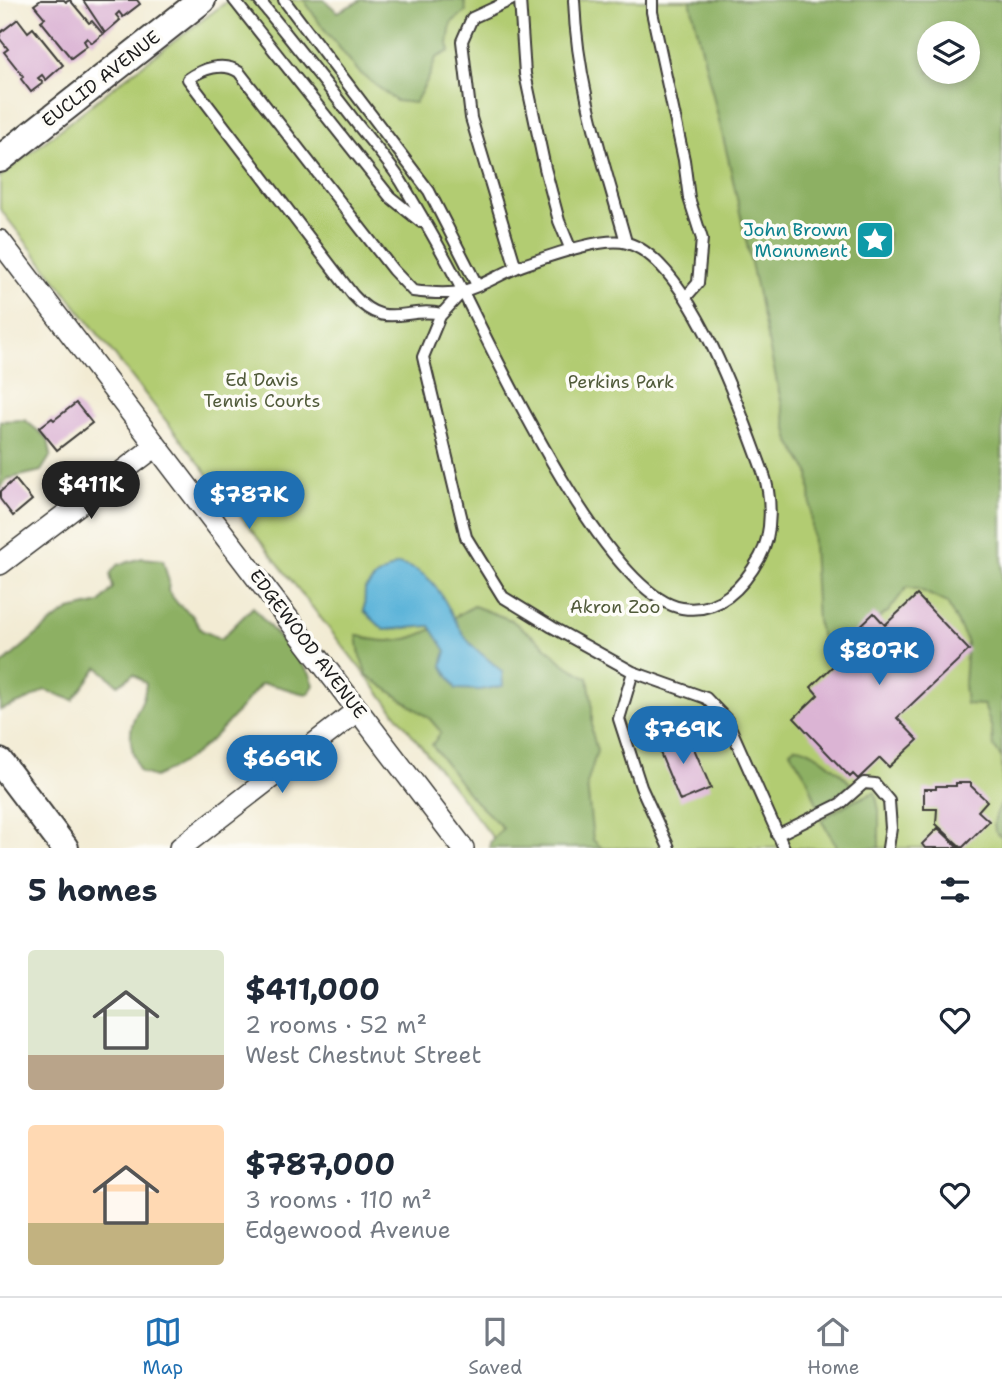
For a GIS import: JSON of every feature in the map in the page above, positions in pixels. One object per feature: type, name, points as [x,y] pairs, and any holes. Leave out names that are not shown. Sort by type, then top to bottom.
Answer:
[{"type":"street","name":"EUCLID AVENUE","points":[[0,159],[202,0]]},
{"type":"street","name":"EDGEWOOD AVENUE","points":[[0,241],[463,848]]},
{"type":"street","points":[[0,564],[156,446]]},
{"type":"street","points":[[180,848],[358,710]]},
{"type":"street","points":[[0,762],[65,848]]},
{"type":"lane","points":[[234,0],[390,197],[427,227]]},
{"type":"lane","points":[[259,0],[399,178],[463,292],[544,452],[594,527],[632,575],[660,597],[681,608],[709,606],[730,597],[748,579],[765,549],[769,518],[766,480],[745,422],[699,319],[686,297],[652,256],[626,242],[594,243],[516,268],[463,292],[442,314],[422,356],[466,537],[503,597],[634,672],[705,698],[727,720],[783,848]]},
{"type":"lane","points":[[284,0],[429,191],[477,285]]},
{"type":"lane","points":[[511,0],[472,18],[462,41],[471,118],[516,268]]},
{"type":"lane","points":[[520,0],[524,74],[548,181],[559,221],[571,250]]},
{"type":"lane","points":[[574,0],[578,61],[588,111],[626,242]]},
{"type":"lane","points":[[652,0],[652,12],[684,160],[689,198],[702,239],[698,282],[686,297]]},
{"type":"lane","points":[[442,314],[432,312],[387,316],[365,307],[353,295],[188,79],[211,68],[225,67],[239,72],[406,286],[413,291],[426,293],[463,292]]},
{"type":"lane","points":[[634,672],[619,719],[641,786],[669,848]]},
{"type":"lane","points":[[777,835],[840,804],[864,783],[875,785],[889,802],[891,828],[888,848]]},
{"type":"green space","name":"Akron Zoo","points":[[229,0],[305,0],[337,40],[387,0],[1002,0],[1002,848],[501,848],[0,209],[0,177]]},
{"type":"green space","points":[[304,0],[324,0],[338,12],[361,0],[464,0],[466,11],[451,23],[448,44],[450,51],[436,58],[415,103],[396,101],[359,72]]},
{"type":"green space","points":[[690,0],[1002,0],[1002,758],[993,746],[992,729],[984,705],[966,704],[964,684],[967,641],[947,603],[907,587],[888,612],[826,651],[817,621],[809,472],[790,442],[729,162]],"holes":[[[880,226],[888,234],[888,245],[881,253],[870,253],[863,246],[862,236],[869,227]]]},
{"type":"green space","points":[[25,420],[48,439],[51,455],[41,471],[7,479],[0,489],[0,421]]},
{"type":"green space","points":[[142,558],[163,560],[169,582],[168,591],[178,604],[192,615],[201,630],[221,639],[253,607],[310,674],[314,685],[309,694],[261,684],[200,750],[154,777],[140,772],[133,752],[133,723],[146,684],[134,674],[118,685],[98,667],[73,700],[45,690],[0,710],[0,666],[70,610],[100,603],[113,588],[110,574],[117,565]]},
{"type":"green space","points":[[474,606],[511,620],[542,643],[564,664],[588,678],[592,702],[592,732],[597,751],[587,784],[593,840],[602,848],[490,848],[490,842],[503,828],[470,796],[432,745],[441,732],[430,719],[367,675],[360,656],[357,635],[374,640],[404,640],[431,630]]},
{"type":"green space","points":[[795,747],[817,755],[852,785],[818,807],[807,778],[790,751]]},
{"type":"green space","points":[[875,792],[879,810],[879,848],[838,848],[821,820],[847,804]]},
{"type":"green space","points":[[1002,802],[1002,838],[994,826]]},
{"type":"water","points":[[398,564],[412,568],[433,583],[466,638],[502,672],[503,686],[480,690],[456,689],[442,665],[446,651],[430,626],[384,630],[364,611],[365,589],[376,577]]},
{"type":"building","points":[[41,0],[70,0],[89,23],[92,21],[103,34],[92,43],[87,38],[84,41],[87,46],[71,58],[41,21],[45,18],[34,5]]},
{"type":"building","points":[[83,0],[137,0],[140,4],[123,17],[119,12],[116,15],[120,20],[105,33]]},
{"type":"building","points":[[18,19],[28,32],[33,28],[63,65],[46,80],[42,75],[38,78],[43,83],[31,92],[21,79],[23,76],[4,52],[8,49],[0,39],[0,33]]},
{"type":"building","points":[[76,403],[92,423],[57,450],[39,428]]},
{"type":"building","points":[[15,479],[32,500],[13,516],[0,499],[0,492]]},
{"type":"building","points":[[917,595],[969,650],[897,718],[918,740],[889,767],[880,758],[858,779],[853,774],[850,777],[794,718],[818,695],[811,687],[835,664],[832,661],[842,651],[838,647],[874,613],[885,625]]},
{"type":"building","points":[[686,730],[711,788],[680,801],[656,743]]},
{"type":"building","points":[[956,783],[971,783],[987,801],[978,811],[989,821],[962,848],[936,824],[937,809],[924,809],[924,789],[956,786]]},
{"type":"building","points":[[938,828],[959,848],[925,848],[922,844]]},
{"type":"place","name":"John Brown Monument","points":[[875,240]]},
{"type":"park label","name":"Perkins Park","points":[[621,382]]},
{"type":"park label","name":"Ed Davis Tennis Courts","points":[[262,390]]}]
